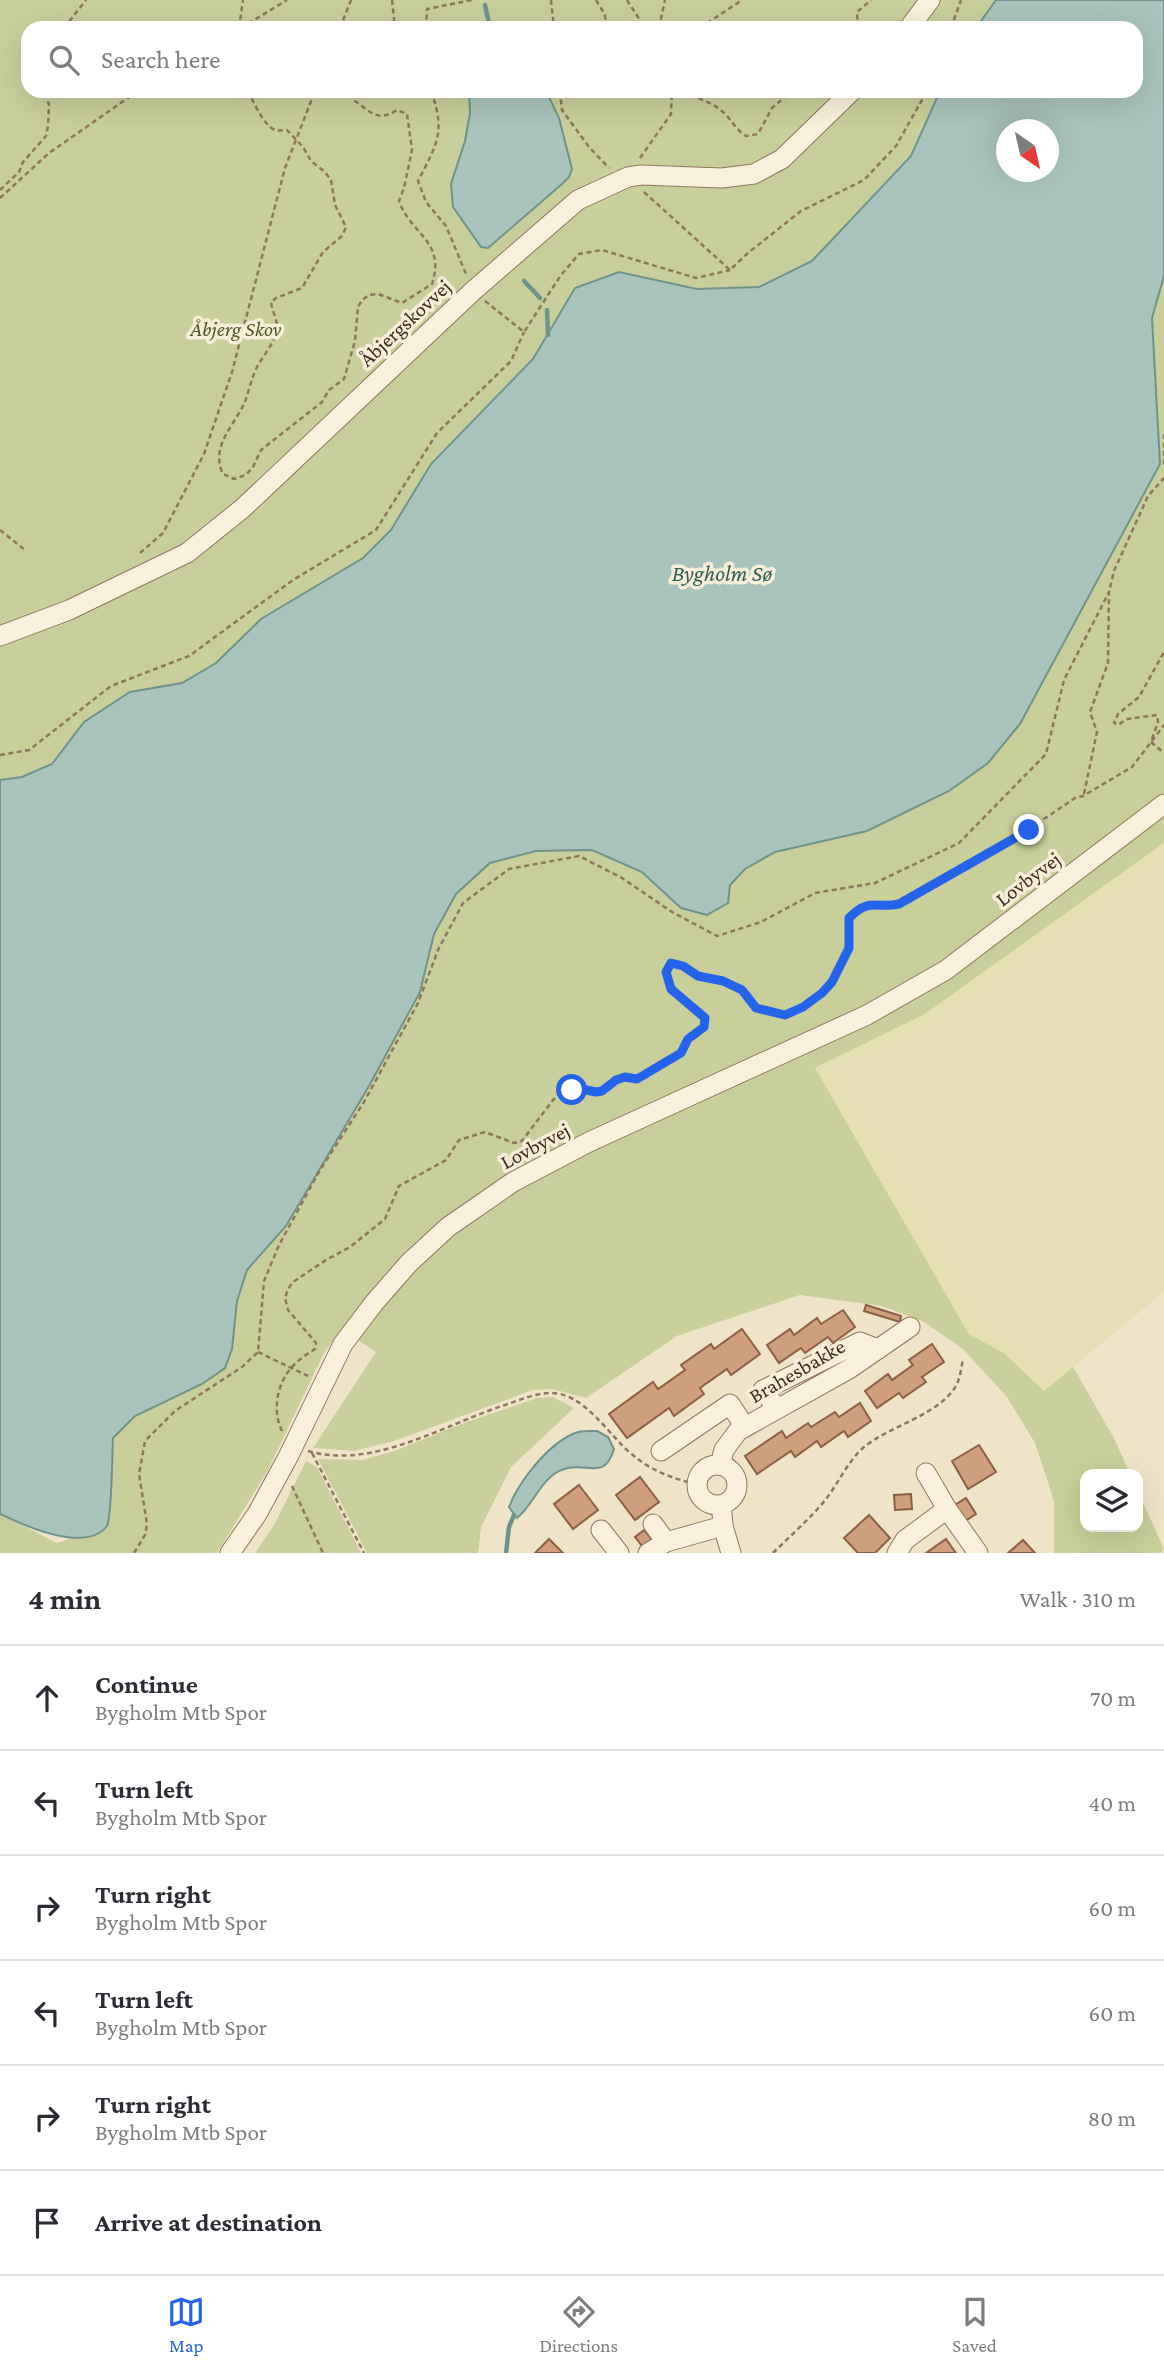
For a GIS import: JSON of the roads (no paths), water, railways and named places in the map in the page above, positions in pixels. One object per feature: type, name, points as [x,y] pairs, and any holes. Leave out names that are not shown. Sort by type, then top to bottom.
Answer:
[{"type":"street","points":[[914,21],[930,0]]},
{"type":"street","name":"Åbjergskovvej","points":[[0,636],[69,610],[187,552],[243,508],[472,291],[578,200],[628,174],[722,178],[754,174],[782,159],[845,98]]},
{"type":"street","name":"Lovbyvej","points":[[230,1553],[302,1444],[343,1344],[374,1303],[409,1264],[448,1227],[513,1182],[589,1143],[867,1015],[946,970],[1164,804]]},
{"type":"street","name":"Brahesbakke","points":[[722,1504],[707,1503],[697,1491],[696,1484],[698,1477],[707,1467],[720,1465],[730,1440],[745,1427],[849,1369],[910,1327]]},
{"type":"street","points":[[661,1451],[730,1404],[745,1427]]},
{"type":"street","points":[[720,1465],[733,1473],[737,1488],[734,1495],[722,1504],[723,1526],[731,1553]]},
{"type":"street","points":[[926,1473],[978,1553]]},
{"type":"street","points":[[897,1553],[905,1540],[947,1509]]},
{"type":"street","points":[[653,1524],[674,1545]]},
{"type":"street","points":[[648,1553],[723,1526]]},
{"type":"street","points":[[601,1530],[619,1553]]},
{"type":"water","name":"Bygholm Sø","points":[[996,0],[1164,0],[1164,276],[1152,318],[1160,464],[1020,724],[988,763],[949,791],[867,831],[775,852],[745,869],[730,885],[728,903],[707,915],[681,908],[642,872],[592,850],[536,851],[490,863],[456,894],[434,934],[420,992],[369,1086],[286,1226],[247,1270],[237,1301],[232,1349],[225,1368],[202,1384],[135,1416],[113,1438],[107,1526],[97,1534],[71,1537],[40,1531],[0,1514],[0,780],[22,777],[52,764],[84,722],[130,692],[182,683],[216,663],[261,619],[363,558],[391,530],[431,464],[533,359],[575,288],[619,272],[697,289],[759,287],[812,261],[911,156],[937,98],[1143,98],[1143,21],[981,21]]},
{"type":"water","points":[[469,98],[549,98],[559,118],[572,169],[562,184],[488,248],[481,247],[453,207],[451,184],[465,141],[470,113]]},
{"type":"water","points":[[597,1431],[608,1437],[614,1449],[606,1464],[596,1468],[576,1467],[559,1471],[545,1482],[517,1518],[509,1507],[520,1486],[545,1454],[575,1433]]},
{"type":"waterway","points":[[485,5],[488,21]]},
{"type":"waterway","points":[[524,281],[540,298]]},
{"type":"waterway","points":[[547,310],[548,335]]},
{"type":"waterway","points":[[506,1553],[509,1527],[514,1515]]},
{"type":"park label","name":"Åbjerg Skov","points":[[236,329]]}]
